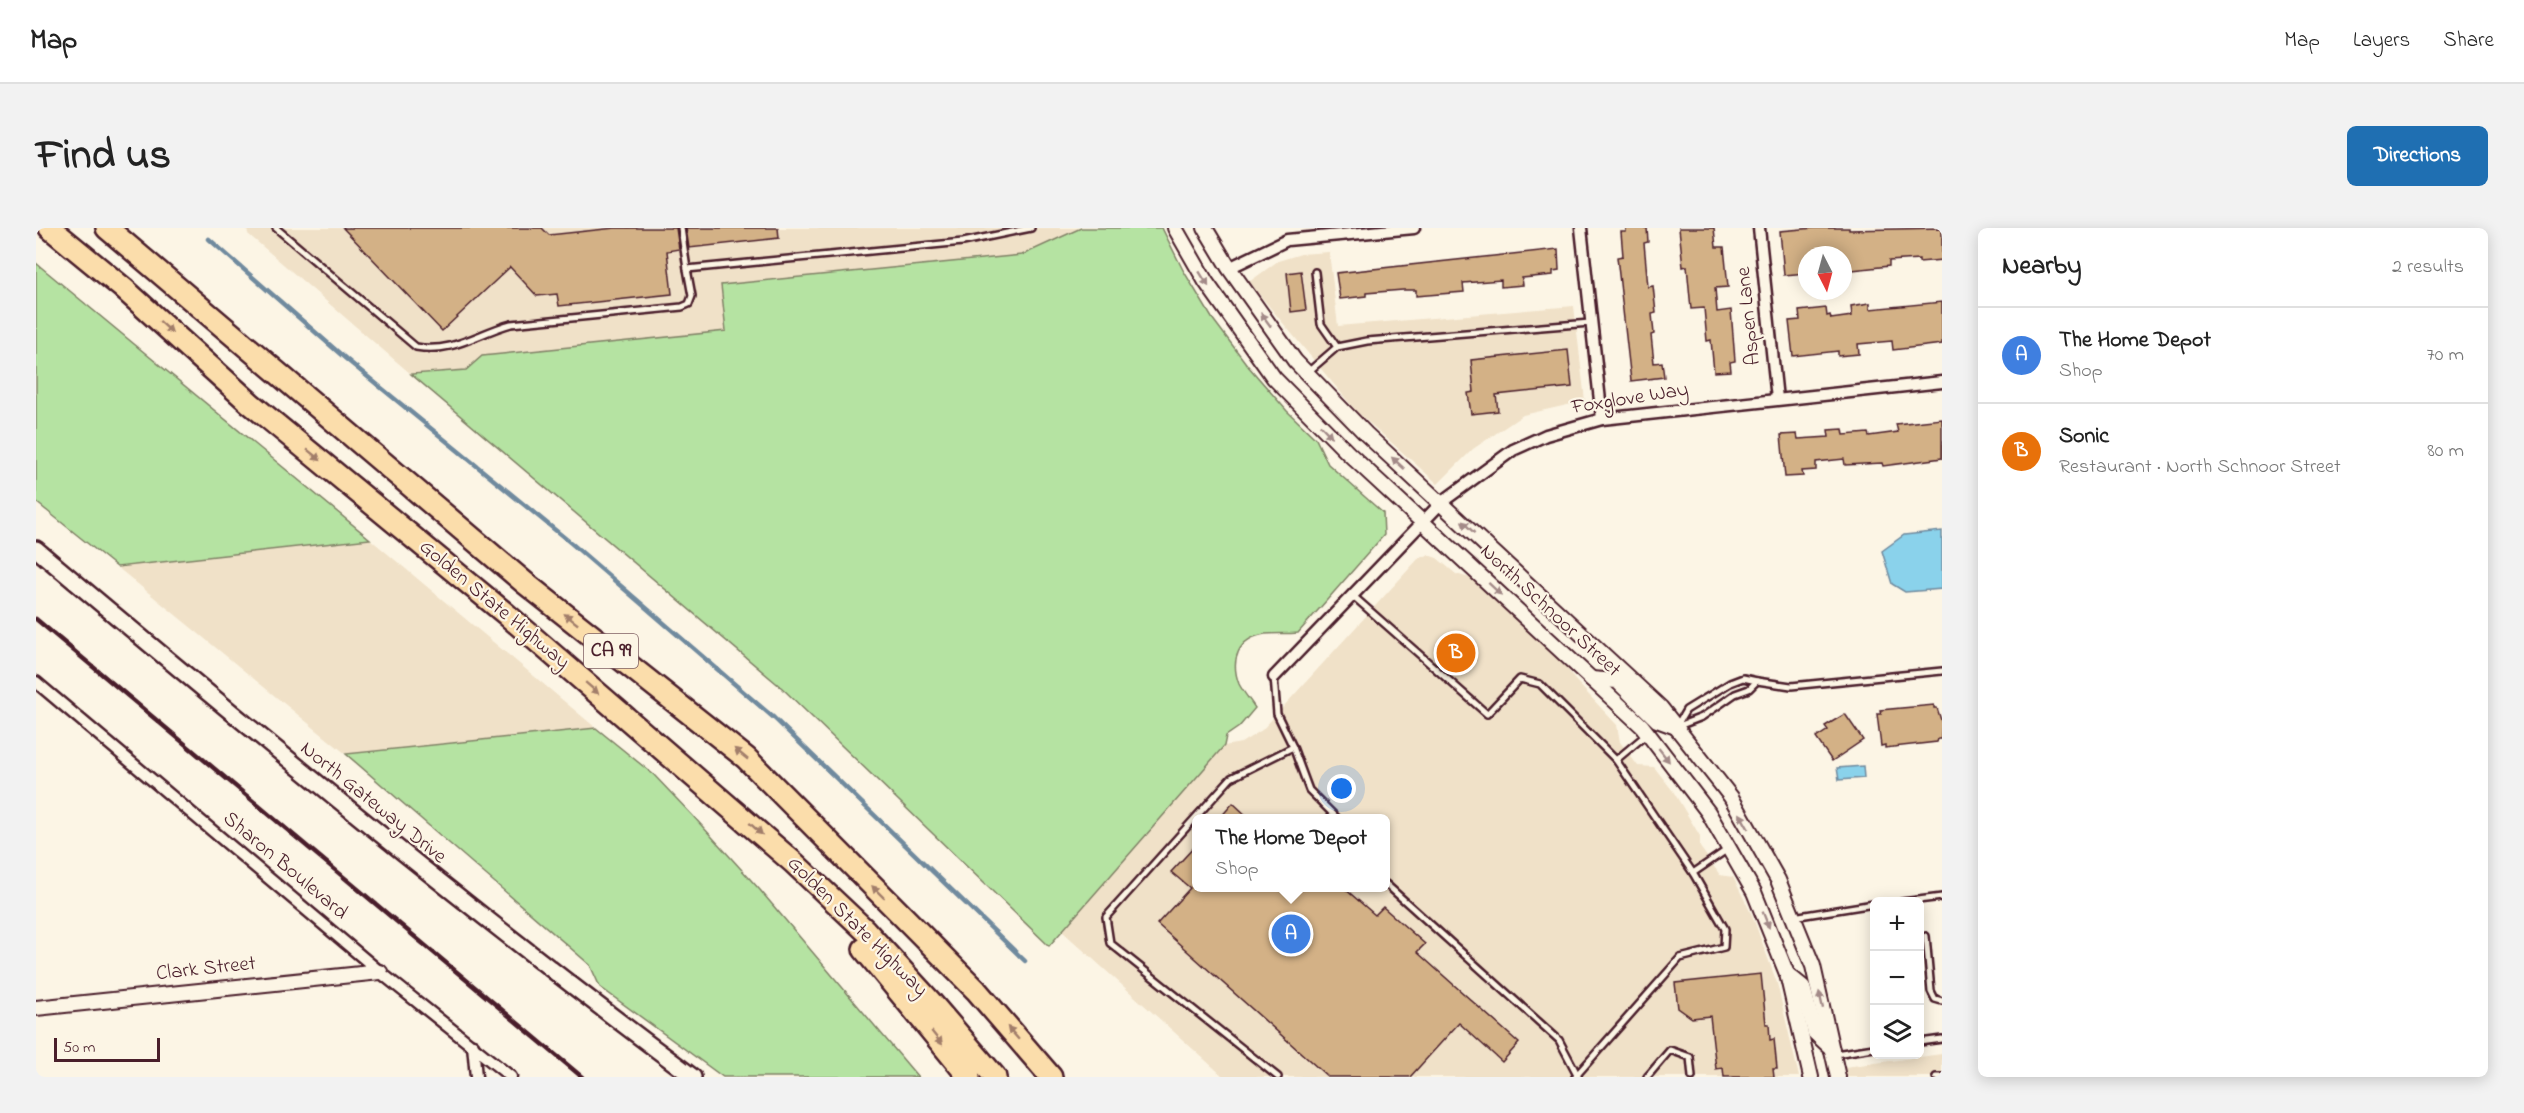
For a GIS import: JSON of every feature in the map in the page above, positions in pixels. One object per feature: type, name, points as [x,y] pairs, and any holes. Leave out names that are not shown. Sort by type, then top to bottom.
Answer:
[{"type":"highway","points":[[40,228],[123,288]]},
{"type":"highway","name":"Golden State Highway","points":[[50,228],[123,288],[250,403],[506,614],[794,862],[865,930],[995,1077]]},
{"type":"highway","name":"Golden State Highway","points":[[106,228],[525,583],[746,758],[975,990],[1051,1077]]},
{"type":"highway","points":[[117,228],[141,256]]},
{"type":"highway","points":[[794,862],[969,1077]]},
{"type":"main road","name":"North Gateway Drive","points":[[36,549],[434,879],[589,1000],[693,1077]]},
{"type":"street","name":"North Schnoor Street","points":[[1175,228],[1206,282],[1274,378],[1348,453],[1422,520],[1647,734],[1708,812],[1754,891],[1787,974],[1811,1077]]},
{"type":"street","name":"North Schnoor Street","points":[[1205,228],[1229,268],[1295,361],[1366,434],[1442,502],[1661,708],[1731,797],[1778,880],[1813,966],[1838,1077]]},
{"type":"street","points":[[1229,268],[1287,240],[1414,228]]},
{"type":"street","points":[[1581,228],[1602,419]]},
{"type":"street","name":"Aspen Lane","points":[[1759,228],[1778,399]]},
{"type":"street","name":"Foxglove Way","points":[[1274,677],[1422,520],[1442,502],[1513,450],[1546,435],[1602,419],[1942,382]]},
{"type":"street","points":[[1591,679],[1617,681],[1657,720],[1676,727]]},
{"type":"street","name":"Sharon Boulevard","points":[[36,682],[380,972],[511,1077]]},
{"type":"street","name":"Clark Street","points":[[36,1008],[380,972]]},
{"type":"street","points":[[1787,974],[1803,987],[1815,1033],[1833,1052]]},
{"type":"street","points":[[473,1045],[476,1077]]},
{"type":"lane","points":[[276,228],[416,347],[424,349],[467,342],[489,330],[511,324],[682,307],[689,303],[692,296],[681,228]]},
{"type":"lane","points":[[687,269],[963,242],[1030,228]]},
{"type":"lane","points":[[1315,272],[1321,324],[1337,347]]},
{"type":"lane","points":[[1307,373],[1337,347],[1367,341],[1590,323]]},
{"type":"lane","points":[[1352,595],[1487,714],[1520,679],[1540,684],[1616,760],[1694,873],[1725,929],[1724,947],[1680,958],[1577,1076],[1559,1040],[1390,888]]},
{"type":"lane","points":[[1676,727],[1686,710],[1730,683],[1743,678],[1791,686],[1942,671]]},
{"type":"lane","points":[[1274,677],[1277,714],[1293,747],[1309,790],[1332,814]]},
{"type":"lane","points":[[1676,727],[1701,717],[1736,694],[1749,689],[1756,681]]},
{"type":"lane","points":[[1616,760],[1647,734]]},
{"type":"lane","points":[[1199,814],[1231,778],[1293,747]]},
{"type":"lane","points":[[1192,821],[1106,917],[1110,943],[1278,1077]]},
{"type":"lane","points":[[1694,873],[1729,849]]},
{"type":"lane","points":[[1924,899],[1942,897]]},
{"type":"lane","points":[[1793,917],[1870,905]]},
{"type":"lane","points":[[1926,936],[1931,991],[1935,999],[1942,1001]]},
{"type":"lane","points":[[1924,1041],[1942,1039]]},
{"type":"lane","points":[[1833,1052],[1870,1048]]},
{"type":"lane","points":[[1647,1077],[1671,1050],[1690,1058],[1692,1077]]},
{"type":"lane","points":[[1936,1077],[1942,1077]]},
{"type":"shaded area","points":[[247,228],[1081,228],[1022,255],[721,285],[726,331],[482,356],[466,370],[411,374],[248,234]]},
{"type":"shaded area","points":[[1329,252],[1338,326],[1574,306],[1585,401],[1523,415],[1473,449],[1438,484],[1356,411],[1249,282],[1278,261],[1301,254]]},
{"type":"shaded area","points":[[370,539],[596,728],[346,754],[117,567]]},
{"type":"shaded area","points":[[1428,555],[1437,558],[1456,574],[1473,579],[1561,658],[1574,679],[1617,725],[1620,742],[1638,766],[1654,767],[1673,791],[1700,836],[1700,847],[1720,875],[1733,877],[1752,915],[1777,983],[1799,1077],[1224,1077],[1062,931],[1224,746],[1241,743],[1262,730],[1419,558]]},
{"type":"shaded area","points":[[1942,1054],[1942,1077],[1846,1077],[1845,1067],[1905,1059],[1924,1059],[1924,1056]]},
{"type":"green space","points":[[1081,228],[1162,228],[1183,270],[1212,318],[1248,366],[1287,411],[1316,439],[1328,464],[1383,513],[1384,535],[1298,633],[1265,634],[1248,640],[1243,645],[1236,659],[1236,675],[1239,684],[1255,708],[1239,727],[1226,736],[1224,746],[1049,946],[782,688],[411,374],[466,370],[482,356],[726,331],[721,285],[1022,255]]},
{"type":"green space","points":[[36,263],[370,539],[117,567],[36,502]]},
{"type":"green space","points":[[596,728],[654,775],[693,816],[760,890],[918,1077],[723,1077],[600,987],[590,965],[346,754]]},
{"type":"water","points":[[1942,531],[1942,589],[1905,592],[1892,584],[1882,551],[1904,535]]},
{"type":"water","points":[[1863,766],[1864,778],[1839,780],[1837,768]]},
{"type":"building","points":[[343,228],[542,228],[549,235],[615,228],[676,228],[679,249],[667,251],[672,294],[559,306],[557,294],[537,296],[510,267],[442,331]]},
{"type":"building","points":[[686,228],[778,228],[779,238],[689,248]]},
{"type":"building","points":[[1626,228],[1647,228],[1648,242],[1644,243],[1648,287],[1653,286],[1656,313],[1652,314],[1654,334],[1651,335],[1654,363],[1662,362],[1664,377],[1631,381],[1617,257],[1623,256],[1621,232],[1626,232]]},
{"type":"building","points":[[1679,228],[1714,228],[1716,247],[1724,247],[1728,287],[1715,288],[1717,312],[1731,310],[1735,361],[1730,362],[1731,371],[1714,372],[1711,340],[1707,341],[1704,308],[1691,309],[1687,266],[1683,267]]},
{"type":"building","points":[[1814,228],[1849,228],[1849,230],[1942,228],[1942,260],[1889,261],[1889,266],[1852,270],[1852,246],[1798,246],[1798,274],[1784,275],[1780,231]]},
{"type":"building","points":[[1558,249],[1559,270],[1553,271],[1553,275],[1522,278],[1523,285],[1501,287],[1501,280],[1463,283],[1464,292],[1416,296],[1416,290],[1403,290],[1366,293],[1366,296],[1340,299],[1336,273]]},
{"type":"building","points":[[1301,271],[1306,310],[1291,312],[1287,273]]},
{"type":"building","points":[[1942,302],[1942,344],[1893,350],[1892,341],[1858,344],[1859,354],[1838,356],[1838,351],[1793,356],[1789,321],[1800,320],[1799,311],[1826,308],[1827,316],[1830,315],[1831,319],[1852,316],[1851,306],[1870,303],[1870,309]]},
{"type":"building","points":[[1568,350],[1572,387],[1496,395],[1498,411],[1471,414],[1468,393],[1474,392],[1471,360]]},
{"type":"building","points":[[1942,419],[1942,458],[1883,466],[1882,463],[1845,465],[1844,459],[1816,462],[1816,470],[1802,471],[1803,476],[1785,477],[1781,435],[1797,434],[1798,439],[1829,437],[1828,430],[1843,429],[1844,435],[1868,433],[1869,436],[1898,432],[1896,424]]},
{"type":"building","points":[[1447,635],[1475,660],[1466,671],[1437,646]]},
{"type":"building","points":[[1934,705],[1942,723],[1941,739],[1937,742],[1885,748],[1885,745],[1881,746],[1877,714],[1881,714],[1880,710]]},
{"type":"building","points":[[1845,714],[1863,740],[1832,761],[1816,738],[1828,730],[1825,726]]},
{"type":"building","points":[[1233,803],[1245,814],[1223,814]]},
{"type":"building","points":[[1192,849],[1192,892],[1349,892],[1375,915],[1383,907],[1425,944],[1417,952],[1519,1043],[1502,1062],[1459,1023],[1410,1077],[1328,1077],[1157,924],[1190,888],[1171,872]]},
{"type":"building","points":[[1761,974],[1766,1024],[1769,1024],[1770,1040],[1774,1039],[1777,1069],[1773,1069],[1774,1077],[1724,1077],[1723,1068],[1716,1069],[1710,1016],[1692,1018],[1678,1008],[1675,983]]},
{"type":"waterway","points":[[209,239],[346,359],[571,543],[774,718],[1025,961]]},
{"type":"railway","points":[[36,619],[582,1077]]},
{"type":"place","name":"Sonic","points":[[1456,653]]},
{"type":"place","name":"The Home Depot","points":[[1291,934]]}]
